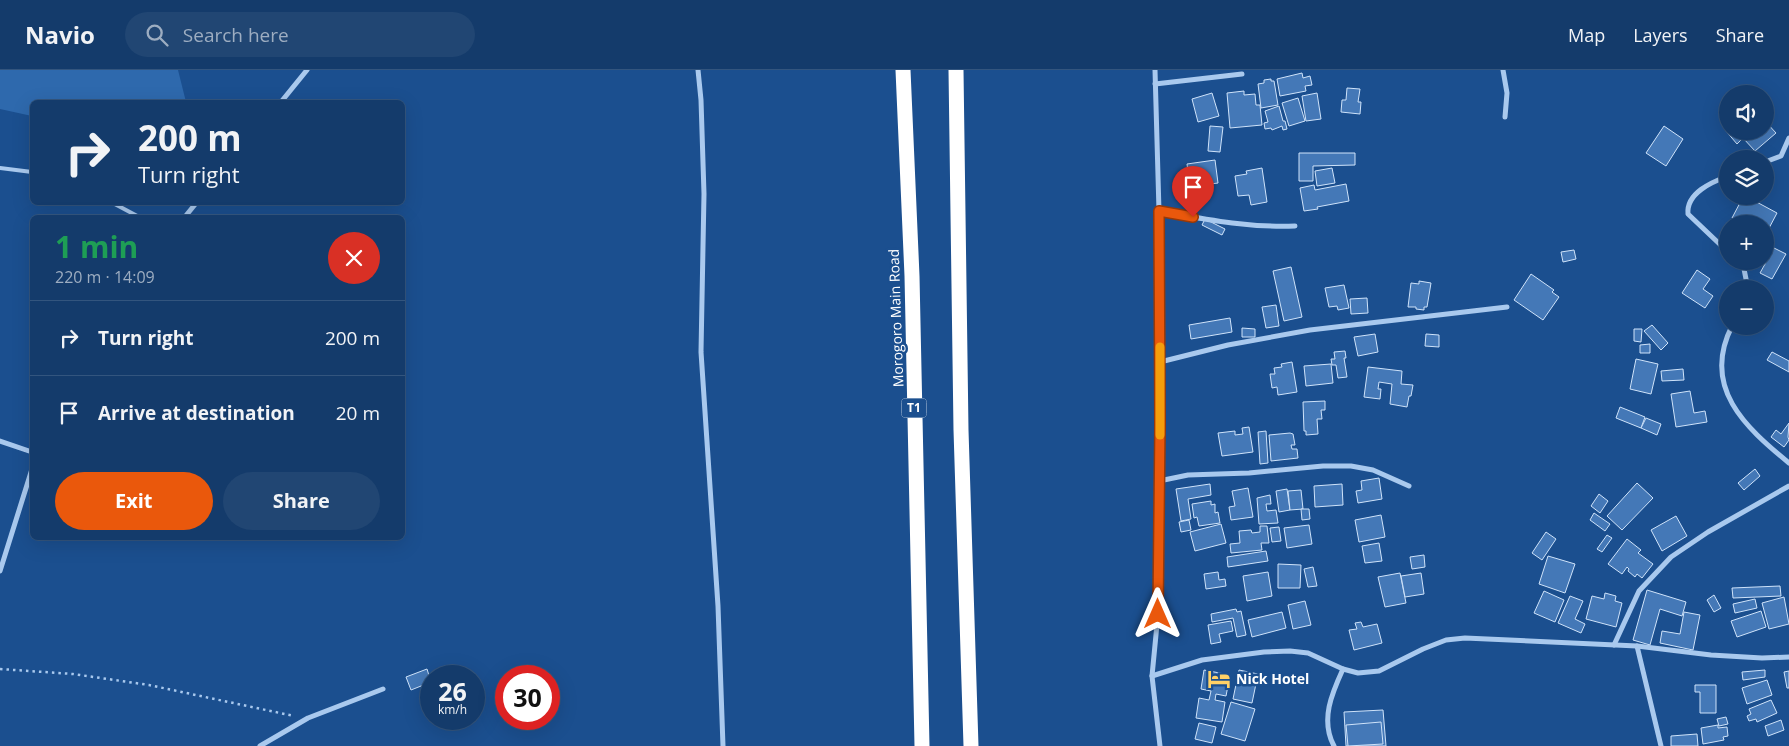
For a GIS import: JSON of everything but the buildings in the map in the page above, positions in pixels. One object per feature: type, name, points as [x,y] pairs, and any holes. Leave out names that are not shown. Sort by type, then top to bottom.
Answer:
[{"type":"highway","name":"Morogoro Main Road","points":[[903,70],[912,276],[922,746]]},
{"type":"highway","points":[[956,70],[961,430],[971,746]]},
{"type":"street","points":[[283,100],[306,70]]},
{"type":"street","points":[[698,70],[701,100],[704,194],[701,352],[718,606],[723,746]]},
{"type":"street","points":[[1155,70],[1159,211],[1160,362],[1158,614],[1152,676],[1160,746]]},
{"type":"street","points":[[1504,70],[1507,93],[1505,117]]},
{"type":"street","points":[[1155,84],[1242,74]]},
{"type":"street","points":[[1774,159],[1781,156],[1789,138]]},
{"type":"street","points":[[1719,179],[1709,183],[1691,200],[1688,214],[1719,243]]},
{"type":"street","points":[[186,215],[195,205]]},
{"type":"street","points":[[1159,211],[1250,226],[1295,226]]},
{"type":"street","points":[[1160,362],[1228,345],[1310,330],[1507,307]]},
{"type":"street","points":[[1727,335],[1724,341],[1721,370],[1725,390],[1735,410],[1759,438],[1789,463]]},
{"type":"street","points":[[0,441],[30,451]]},
{"type":"street","points":[[1159,481],[1188,475],[1249,473],[1323,466],[1351,466],[1373,470],[1409,486]]},
{"type":"street","points":[[0,571],[30,475]]},
{"type":"street","points":[[1614,645],[1639,591],[1671,558],[1716,527],[1789,486]]},
{"type":"street","points":[[1152,676],[1202,660],[1264,652],[1290,651],[1308,653],[1343,669],[1358,673],[1379,671],[1422,649],[1446,640],[1465,638],[1637,646],[1710,655],[1762,658],[1789,656]]},
{"type":"street","points":[[1637,646],[1661,746]]},
{"type":"street","points":[[1334,746],[1327,722],[1329,703],[1343,669]]},
{"type":"street","points":[[260,746],[308,718],[383,688]]},
{"type":"lane","points":[[0,168],[30,172]]},
{"type":"lane","points":[[117,205],[135,215]]},
{"type":"path","points":[[0,669],[73,674],[149,685],[308,718]]},
{"type":"shaded area","points":[[0,70],[178,70],[186,100],[30,100],[30,116],[0,109]]},
{"type":"slow traffic","points":[[1160,347],[1160,435]]},
{"type":"place","name":"Nick Hotel","points":[[1219,679]]},
{"type":"route","points":[[1158,614],[1160,424],[1159,211],[1193,217]]}]
